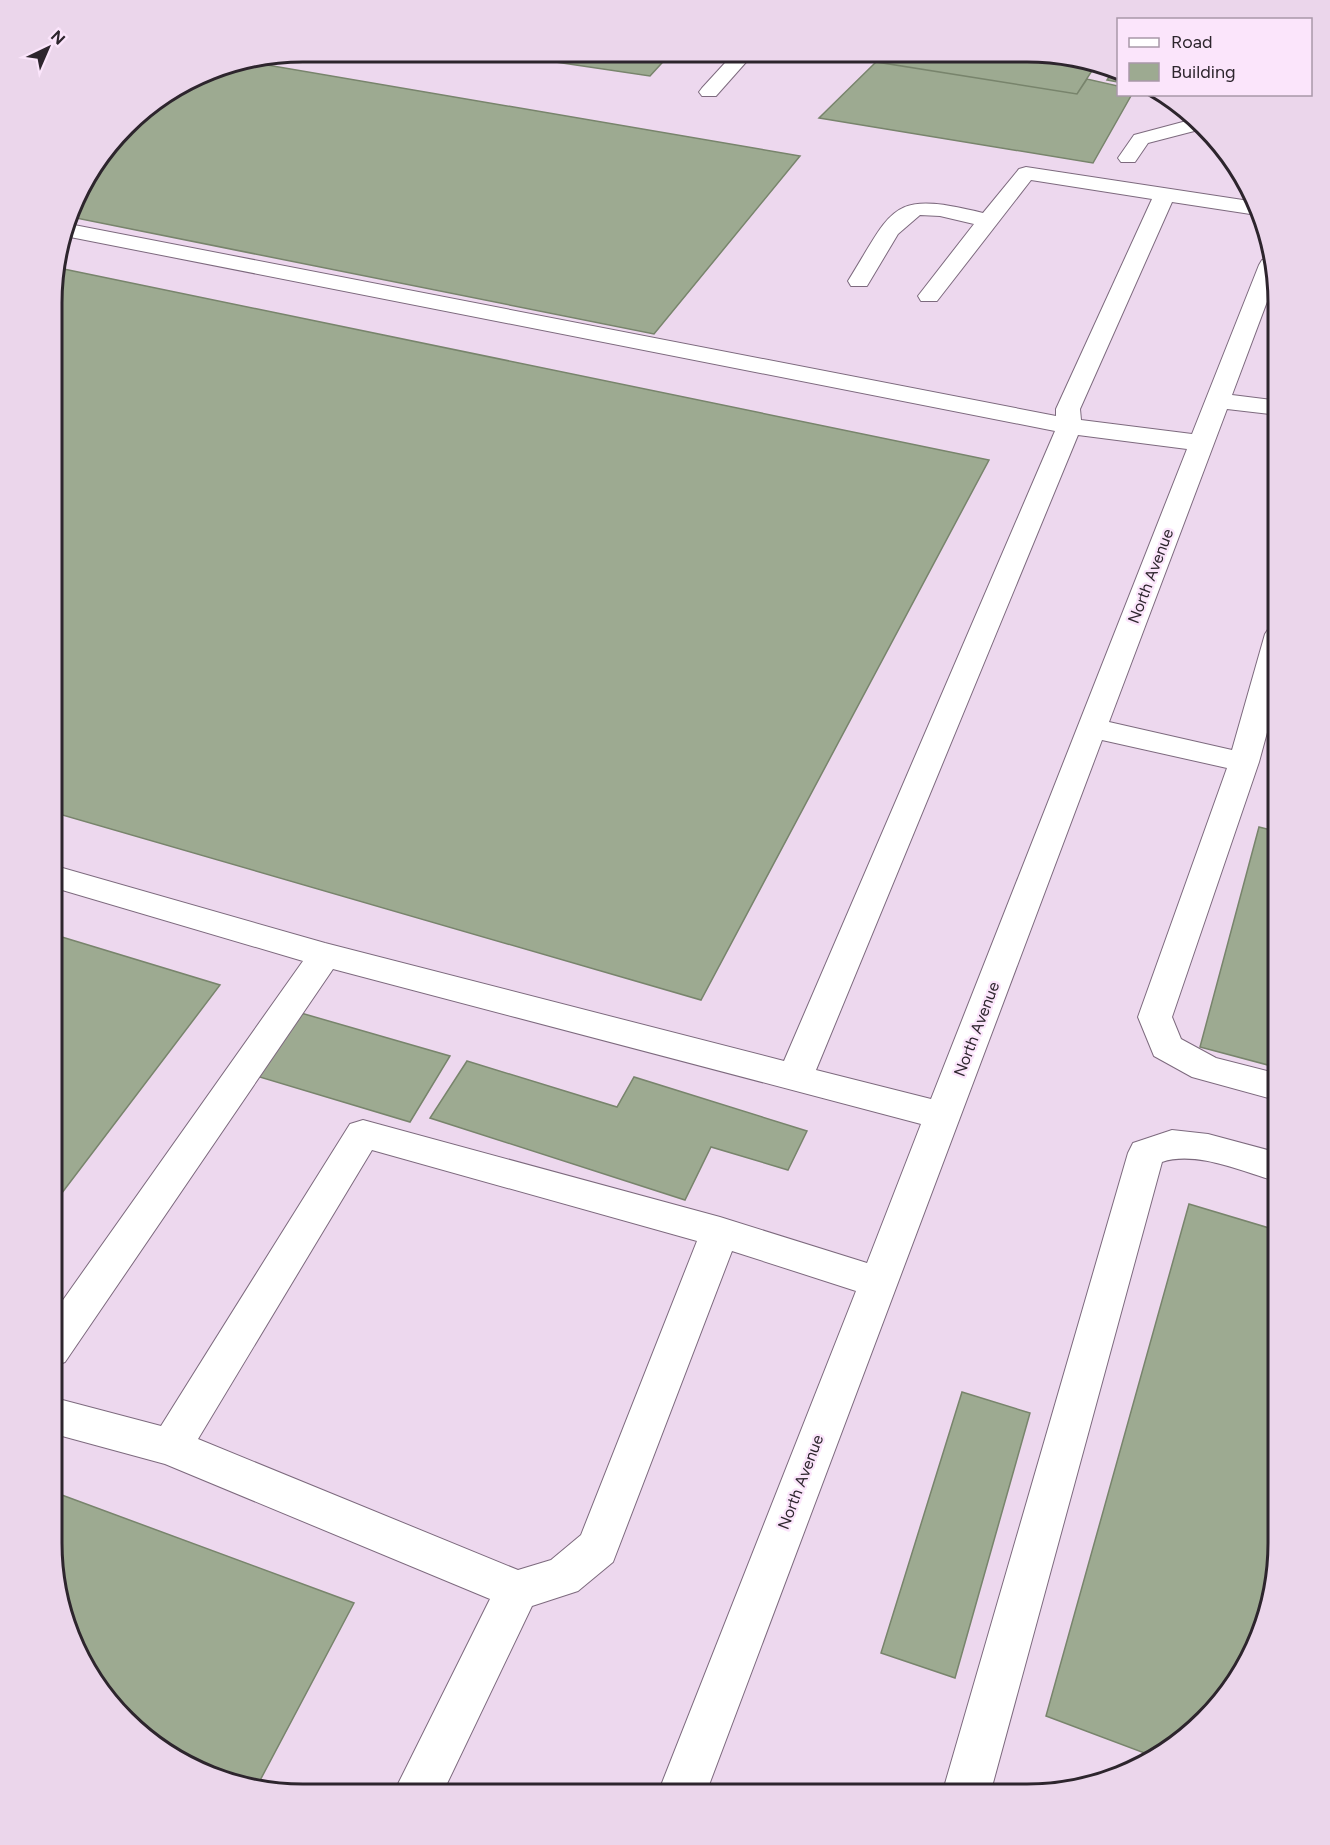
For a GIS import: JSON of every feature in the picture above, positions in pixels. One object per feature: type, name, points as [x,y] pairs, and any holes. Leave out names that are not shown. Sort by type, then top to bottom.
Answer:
[{"type":"street","points":[[709,92],[737,62]]},
{"type":"street","points":[[1128,158],[1141,139],[1191,126]]},
{"type":"street","points":[[929,296],[1026,173],[1249,208]]},
{"type":"street","points":[[795,1078],[1069,426],[1068,409],[1165,194]]},
{"type":"street","points":[[859,281],[900,217],[913,210],[928,208],[988,221]]},
{"type":"street","points":[[72,231],[1069,426],[1201,443]]},
{"type":"street","name":"North Avenue","points":[[685,1784],[1266,274]]},
{"type":"street","points":[[1218,400],[1268,407]]},
{"type":"street","points":[[1268,674],[1244,762],[1155,1017],[1166,1047],[1204,1068],[1268,1085]]},
{"type":"street","points":[[1092,728],[1244,762]]},
{"type":"street","points":[[62,879],[326,955],[943,1116]]},
{"type":"street","points":[[62,1334],[326,955]]},
{"type":"street","points":[[171,1447],[363,1134],[720,1232],[877,1282]]},
{"type":"street","points":[[969,1784],[1146,1153],[1172,1144],[1208,1148],[1268,1165]]},
{"type":"street","points":[[62,1418],[171,1447],[517,1590],[563,1577],[598,1548],[720,1232]]},
{"type":"street","points":[[422,1784],[517,1590]]},
{"type":"building","points":[[555,62],[663,62],[650,76]]},
{"type":"building","points":[[876,62],[1077,94],[1087,79],[1117,86],[1117,96],[1131,96],[1093,163],[819,118]]},
{"type":"building","points":[[877,62],[1043,62],[1092,71],[1077,94]]},
{"type":"building","points":[[266,65],[800,156],[654,334],[77,218],[86,196],[111,156],[132,132],[156,111],[196,86],[225,74]]},
{"type":"building","points":[[1110,76],[1117,79],[1117,82],[1107,80]]},
{"type":"building","points":[[64,269],[989,460],[701,1000],[62,815],[62,287]]},
{"type":"building","points":[[1259,827],[1268,829],[1268,1065],[1200,1047]]},
{"type":"building","points":[[62,937],[220,985],[62,1193]]},
{"type":"building","points":[[294,1011],[450,1056],[410,1122],[250,1074]]},
{"type":"building","points":[[467,1061],[617,1107],[634,1077],[807,1131],[788,1170],[711,1147],[685,1200],[430,1118]]},
{"type":"building","points":[[1189,1204],[1268,1228],[1268,1558],[1260,1605],[1244,1649],[1219,1689],[1198,1713],[1174,1734],[1144,1753],[1046,1716]]},
{"type":"building","points":[[962,1392],[1030,1413],[955,1678],[881,1653]]},
{"type":"building","points":[[62,1495],[354,1603],[260,1780],[225,1771],[196,1759],[156,1734],[121,1701],[94,1663],[74,1620],[66,1589],[62,1558]]}]
